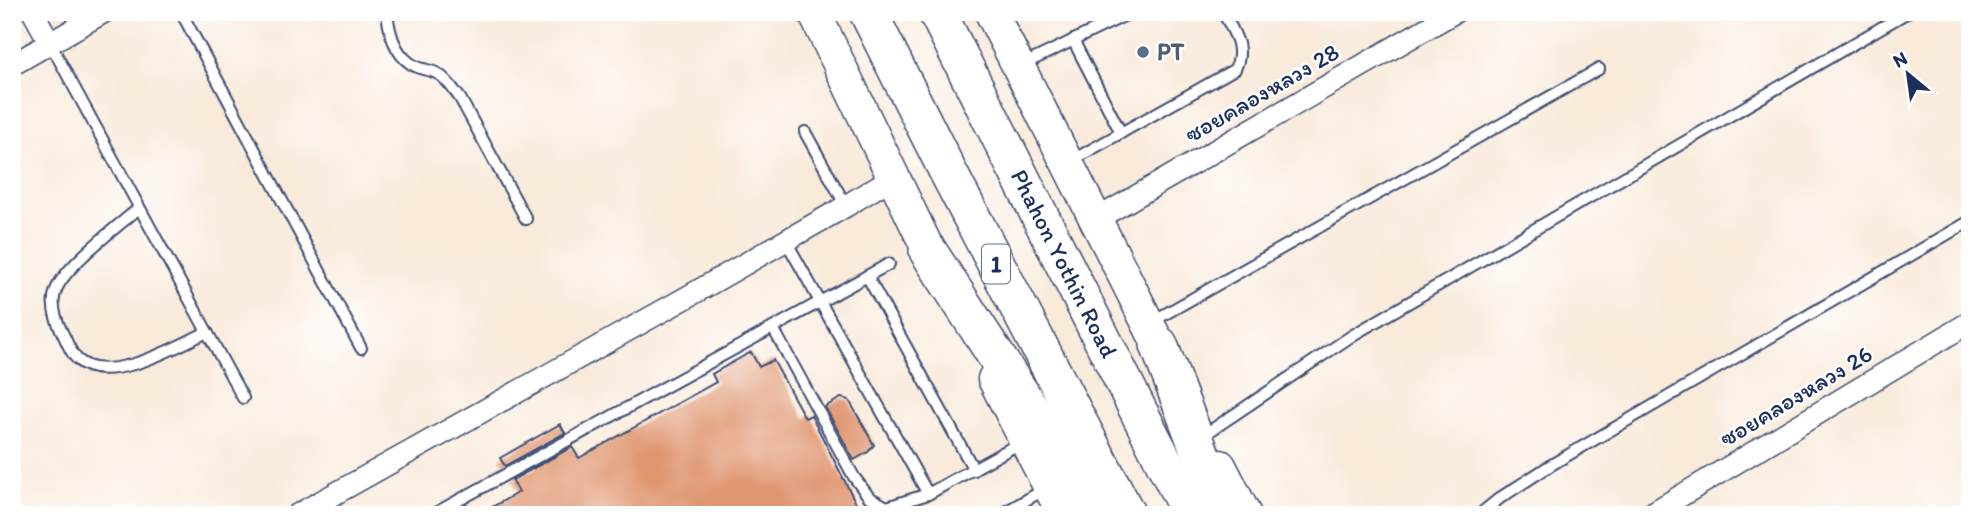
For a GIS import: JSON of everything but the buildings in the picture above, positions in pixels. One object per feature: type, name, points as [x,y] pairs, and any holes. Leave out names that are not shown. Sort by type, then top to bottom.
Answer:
[{"type":"highway","name":"1","points":[[868,12],[1127,515]]},
{"type":"highway","name":"Phahon Yothin Road","points":[[937,12],[1191,515]]},
{"type":"highway","points":[[928,251],[1098,515]]},
{"type":"highway","points":[[1154,334],[1224,515]]},
{"type":"main road","name":"1","points":[[814,12],[928,251],[1064,515]]},
{"type":"main road","name":"Phahon Yothin Road","points":[[998,15],[1018,67],[1245,515]]},
{"type":"street","points":[[33,12],[50,43]]},
{"type":"street","points":[[14,61],[104,12]]},
{"type":"street","name":"ซอยคลองหลวง 28","points":[[1095,220],[1455,12]]},
{"type":"street","points":[[296,515],[786,241],[892,177]]},
{"type":"street","name":"ซอยคลองหลวง 26","points":[[1649,515],[1970,322]]},
{"type":"lane","points":[[181,12],[361,348]]},
{"type":"lane","points":[[387,12],[388,28],[399,53],[415,66],[436,72],[447,81],[460,98],[526,219]]},
{"type":"lane","points":[[1018,67],[1132,12]]},
{"type":"lane","points":[[1067,164],[1235,69],[1241,47],[1223,12]]},
{"type":"lane","points":[[1204,435],[1353,335],[1908,12]]},
{"type":"lane","points":[[1073,40],[1121,133]]},
{"type":"lane","points":[[50,43],[243,398]]},
{"type":"lane","points":[[1154,334],[1599,69]]},
{"type":"lane","points":[[805,131],[846,206]]},
{"type":"lane","points":[[139,208],[71,268],[56,290],[53,307],[63,335],[78,360],[96,368],[121,367],[144,362],[207,332]]},
{"type":"lane","points":[[1479,515],[1551,465],[1970,221]]},
{"type":"lane","points":[[786,241],[928,494]]},
{"type":"lane","points":[[432,515],[889,264]]},
{"type":"lane","points":[[867,276],[974,470]]},
{"type":"lane","points":[[773,328],[854,477],[869,498],[887,507],[928,494],[1026,440]]},
{"type":"lane","points":[[1000,515],[1049,486]]},
{"type":"place","name":"PT","points":[[1143,52]]}]
